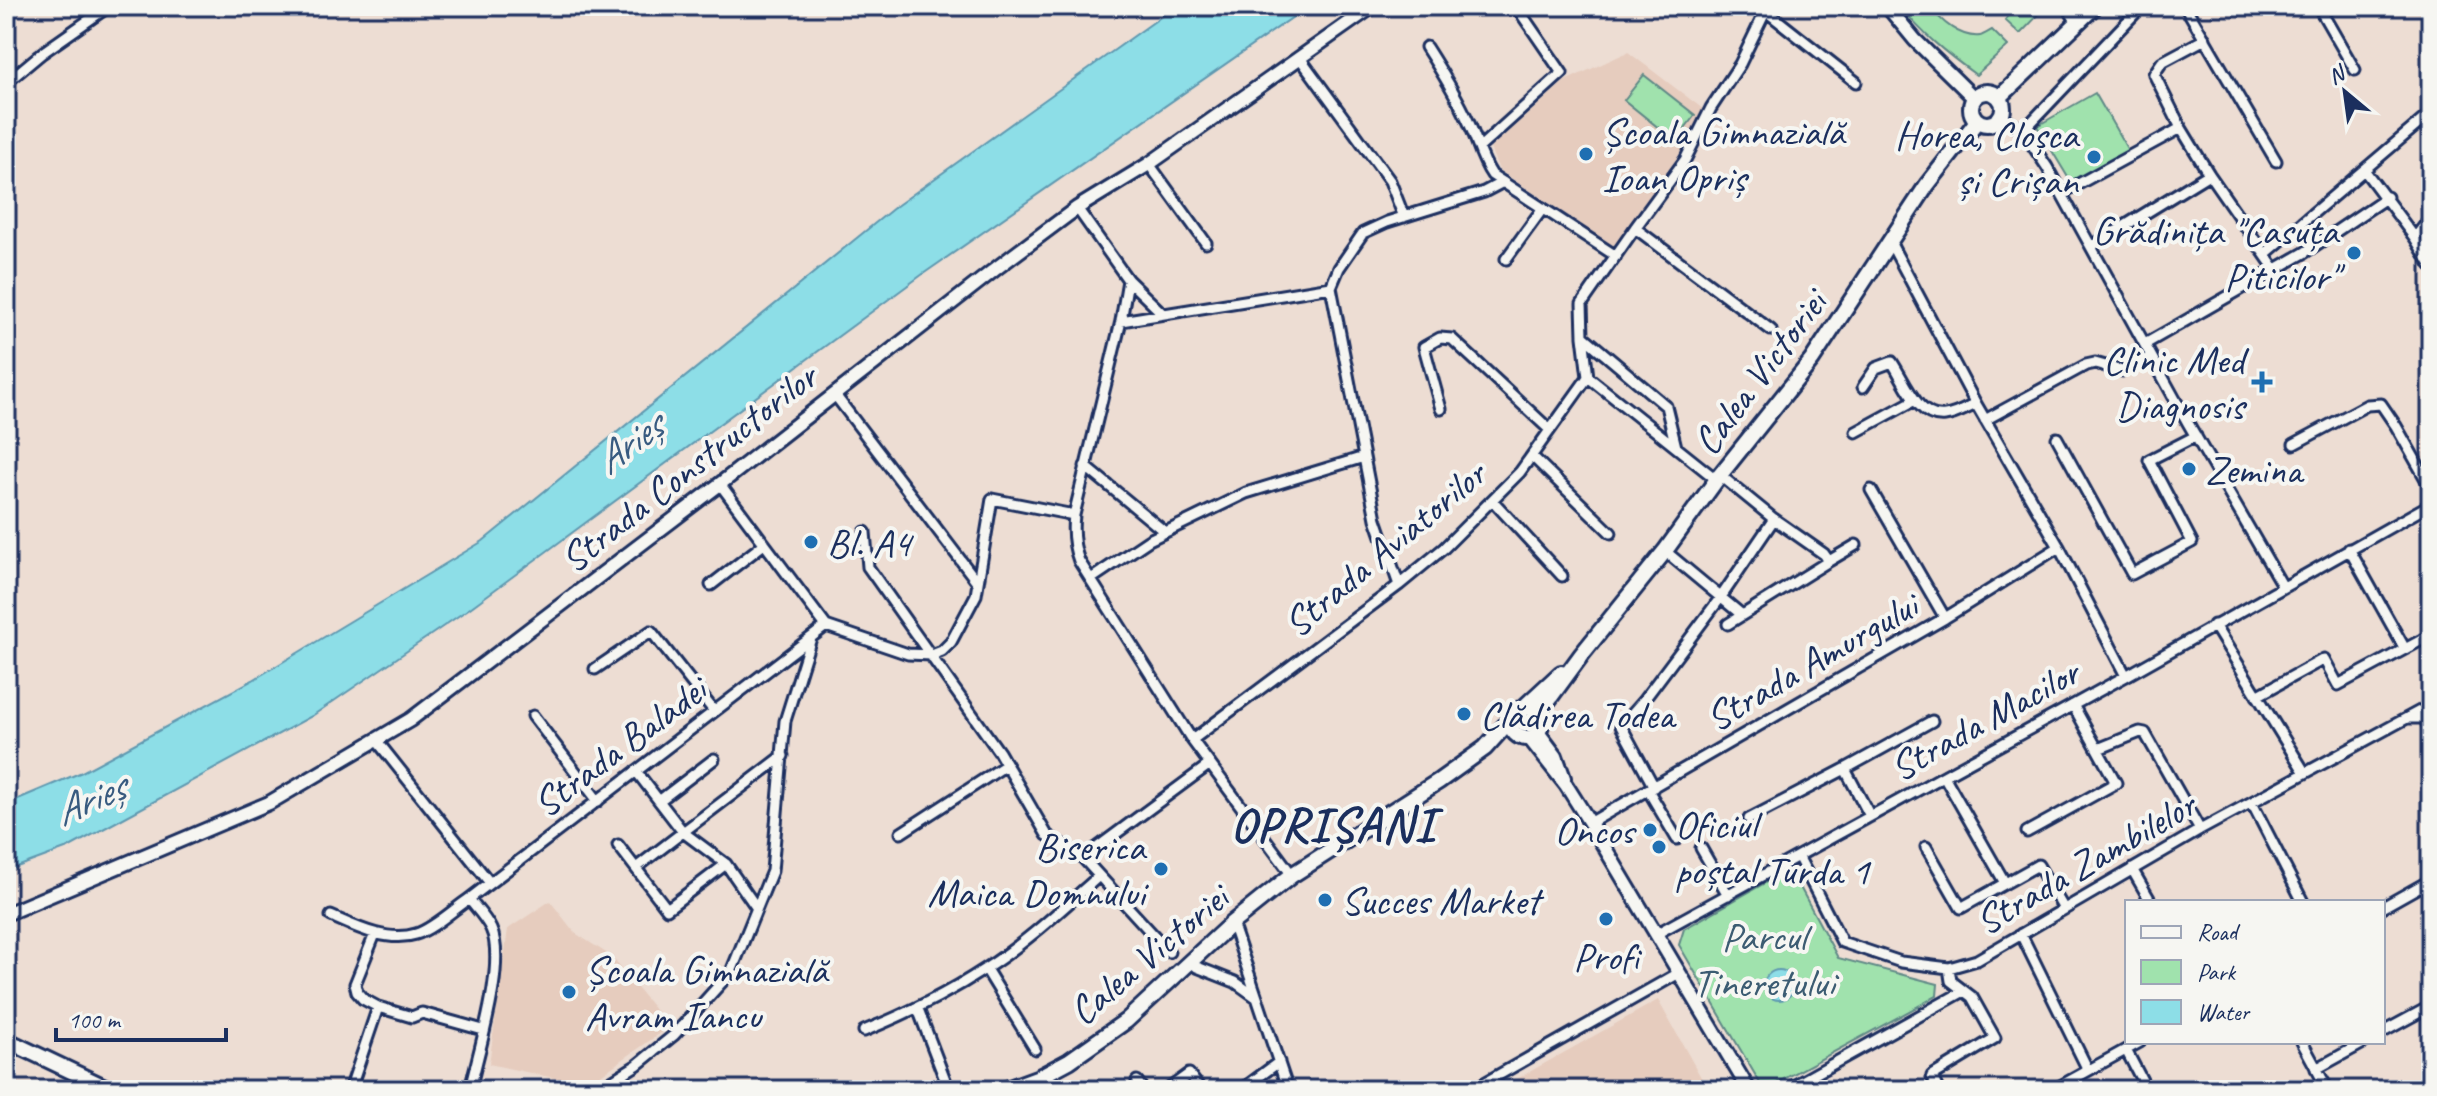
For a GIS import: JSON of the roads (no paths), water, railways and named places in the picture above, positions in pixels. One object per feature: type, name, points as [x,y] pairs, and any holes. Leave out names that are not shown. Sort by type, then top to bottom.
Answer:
[{"type":"main road","points":[[2000,97],[2095,6]]},
{"type":"main road","points":[[1984,92],[2000,97],[2004,106],[2002,117],[1993,124],[1977,121],[1971,112],[1974,98],[1984,92]]},
{"type":"main road","name":"Calea Victoriei","points":[[1538,714],[1812,360],[1927,185],[1977,121]]},
{"type":"main road","name":"Calea Victoriei","points":[[1004,1090],[1039,1077],[1126,1021],[1232,923],[1292,875],[1485,748],[1517,713],[1582,654]]},
{"type":"main road","points":[[1531,709],[1538,714],[1541,723],[1528,736],[1511,728],[1517,713],[1531,709]]},
{"type":"main road","name":"Calea Victoriei","points":[[1485,748],[1528,736]]},
{"type":"main road","points":[[6,1040],[111,1090]]},
{"type":"street","points":[[6,83],[42,53],[109,6]]},
{"type":"street","name":"Strada Constructorilor","points":[[6,914],[269,803],[410,720],[1077,208],[1149,164],[1373,6]]},
{"type":"street","points":[[1480,147],[1562,73],[1516,6]]},
{"type":"street","points":[[1887,6],[1915,40],[1974,98]]},
{"type":"street","points":[[2067,6],[2077,23]]},
{"type":"street","points":[[2023,131],[2142,6]]},
{"type":"street","points":[[2185,6],[2276,161]]},
{"type":"street","points":[[2318,6],[2355,70]]},
{"type":"street","points":[[1829,561],[1824,554],[1676,447],[1588,377],[1582,304],[1685,160],[1711,108],[1740,64],[1767,8],[1856,82]]},
{"type":"street","points":[[2205,39],[2162,62],[2154,74],[2209,174],[2275,269]]},
{"type":"street","points":[[1426,47],[1456,94],[1480,147],[1484,164],[1492,175],[1616,256]]},
{"type":"street","points":[[1300,58],[1390,181],[1404,217]]},
{"type":"street","points":[[2265,254],[2431,113]]},
{"type":"street","points":[[2002,117],[2023,131],[2062,193],[2283,587]]},
{"type":"street","points":[[2062,193],[2181,128]]},
{"type":"street","points":[[1149,164],[1206,243]]},
{"type":"street","points":[[2365,171],[2387,197],[2431,265]]},
{"type":"street","points":[[2092,246],[2209,174]]},
{"type":"street","points":[[1399,585],[1376,519],[1331,287],[1339,268],[1363,233],[1484,192],[1503,182]]},
{"type":"street","points":[[2145,344],[2304,253],[2387,197]]},
{"type":"street","points":[[1077,208],[1128,280],[1163,314]]},
{"type":"street","points":[[1506,259],[1543,208]]},
{"type":"street","points":[[2415,238],[2431,217]]},
{"type":"street","points":[[1635,228],[1771,330]]},
{"type":"street","points":[[1890,242],[1976,404],[2059,547],[2126,676]]},
{"type":"street","points":[[1128,280],[1074,515],[1074,549],[1192,740],[1292,875]]},
{"type":"street","points":[[1121,321],[1331,287]]},
{"type":"street","points":[[1583,336],[1666,406],[1676,447]]},
{"type":"street","points":[[1441,409],[1424,347],[1440,338],[1452,339],[1550,430]]},
{"type":"street","points":[[1985,420],[2086,365],[2095,363],[2123,371],[2151,356]]},
{"type":"street","points":[[1863,387],[1876,368],[1892,362],[1927,414],[1945,417],[1976,404]]},
{"type":"street","name":"Strada Aviatorilor","points":[[1192,740],[1444,548],[1520,472],[1588,377]]},
{"type":"street","points":[[835,395],[978,583]]},
{"type":"street","points":[[1856,432],[1915,400]]},
{"type":"street","points":[[2294,444],[2367,405],[2381,404],[2431,488]]},
{"type":"street","points":[[2057,438],[2132,574],[2192,542],[2149,460],[2196,436]]},
{"type":"street","points":[[1532,456],[1611,533]]},
{"type":"street","points":[[1091,579],[1149,540],[1246,493],[1364,457]]},
{"type":"street","points":[[1085,466],[1165,532]]},
{"type":"street","points":[[720,484],[826,626],[908,654],[932,655],[951,642],[976,595],[992,499],[1074,515]]},
{"type":"street","points":[[1871,490],[1945,618]]},
{"type":"street","points":[[1492,500],[1562,576]]},
{"type":"street","name":"Strada Macilor","points":[[1656,934],[2431,505]]},
{"type":"street","points":[[1677,839],[1621,726],[1721,597],[1774,519]]},
{"type":"street","points":[[865,532],[868,567],[1006,765],[1047,835],[1083,858],[1169,952]]},
{"type":"street","points":[[711,585],[764,544]]},
{"type":"street","points":[[1728,624],[1856,545]]},
{"type":"street","name":"Strada Amurgului","points":[[1590,823],[1945,618],[2059,547]]},
{"type":"street","points":[[2349,549],[2405,649]]},
{"type":"street","points":[[1665,551],[1742,615]]},
{"type":"street","points":[[2214,625],[2305,773]]},
{"type":"street","name":"Strada Baladei","points":[[375,934],[417,934],[469,899],[826,626]]},
{"type":"street","points":[[595,669],[651,631],[714,711]]},
{"type":"street","points":[[2257,696],[2324,659],[2338,685],[2431,635]]},
{"type":"street","points":[[597,1090],[637,1065],[674,1035],[731,972],[772,871],[785,721],[811,638]]},
{"type":"street","points":[[2027,832],[2116,783],[2073,705]]},
{"type":"street","name":"Strada Zambilelor","points":[[1798,856],[1842,942],[1901,962],[1949,968],[1977,960],[2200,830],[2431,705]]},
{"type":"street","points":[[533,716],[598,801]]},
{"type":"street","points":[[2409,718],[2424,718],[2431,731]]},
{"type":"street","points":[[1749,819],[1932,721]]},
{"type":"street","points":[[2098,749],[2140,732],[2145,733],[2200,830]]},
{"type":"street","points":[[1528,736],[1566,785],[1590,823],[1749,1090]]},
{"type":"street","points":[[377,741],[490,883]]},
{"type":"street","points":[[636,868],[783,756]]},
{"type":"street","points":[[659,801],[714,759]]},
{"type":"street","points":[[1083,858],[1210,764]]},
{"type":"street","points":[[901,833],[1006,765]]},
{"type":"street","points":[[1845,769],[1870,816]]},
{"type":"street","points":[[636,771],[683,832],[726,864],[756,907]]},
{"type":"street","points":[[1944,776],[2005,883]]},
{"type":"street","points":[[2252,803],[2302,900]]},
{"type":"street","points":[[618,845],[667,909],[726,864]]},
{"type":"street","points":[[1926,847],[1961,908],[2038,865],[2064,909]]},
{"type":"street","points":[[1701,848],[1728,895]]},
{"type":"street","points":[[2132,869],[2150,900]]},
{"type":"street","points":[[864,1031],[918,1009],[986,969],[1047,922],[1099,876]]},
{"type":"street","points":[[2385,906],[2431,880]]},
{"type":"street","points":[[469,899],[490,927],[495,940],[495,977],[470,1090]]},
{"type":"street","points":[[331,916],[375,934],[355,984],[363,999],[412,1017],[422,1013],[483,1030]]},
{"type":"street","points":[[1232,923],[1288,1090]]},
{"type":"street","points":[[2021,934],[2088,1070]]},
{"type":"street","points":[[1190,961],[1203,970],[1235,982],[1257,997]]},
{"type":"street","points":[[1938,1090],[1932,1076],[1995,1038],[1972,997],[1951,981],[1949,968]]},
{"type":"street","points":[[986,969],[1035,1049]]},
{"type":"street","points":[[1472,1090],[1679,973]]},
{"type":"street","points":[[1786,1090],[1964,991]]},
{"type":"street","points":[[2385,1031],[2431,1006]]},
{"type":"street","points":[[348,1090],[378,1007]]},
{"type":"street","points":[[918,1009],[949,1090]]},
{"type":"street","points":[[2053,1090],[2136,1044]]},
{"type":"street","points":[[2303,1044],[2328,1090]]},
{"type":"street","points":[[2316,1069],[2361,1044]]},
{"type":"street","points":[[2126,1050],[2147,1090]]},
{"type":"street","points":[[1241,1090],[1279,1062]]},
{"type":"street","points":[[1167,1090],[1189,1074],[1201,1090]]},
{"type":"water","name":"Arieș","points":[[1176,6],[1309,6],[923,274],[470,608],[312,716],[68,848],[6,871],[6,804],[82,772],[253,680],[483,541],[895,207]]},
{"type":"water","points":[[1779,970],[1785,971],[1793,979],[1793,991],[1785,999],[1779,1000],[1773,999],[1765,991],[1764,985],[1765,979],[1773,971]]},
{"type":"place","name":"Școala Gimnazială Ioan Opriș","points":[[1586,154]]},
{"type":"place","name":"Horea, Cloșca și Crișan","points":[[2094,157]]},
{"type":"place","name":"Grădinița \"Casuța Piticilor\"","points":[[2354,253]]},
{"type":"place","name":"Clinic Med Diagnosis","points":[[2262,382]]},
{"type":"place","name":"Zemina","points":[[2189,469]]},
{"type":"place","name":"Bl. A4","points":[[811,542]]},
{"type":"place","name":"Clădirea Todea","points":[[1464,714]]},
{"type":"place","name":"Oncos","points":[[1650,830]]},
{"type":"place","name":"Oficiul poștal Turda 1","points":[[1659,847]]},
{"type":"place","name":"Biserica Maica Domnului","points":[[1161,869]]},
{"type":"place","name":"Succes Market","points":[[1325,900]]},
{"type":"place","name":"Profi","points":[[1606,919]]},
{"type":"place","name":"Școala Gimnazială Avram Iancu","points":[[569,992]]},
{"type":"district","name":"OPRIȘANI","points":[[1333,824]]},
{"type":"park label","name":"Parcul Tineretului","points":[[1764,959]]}]
